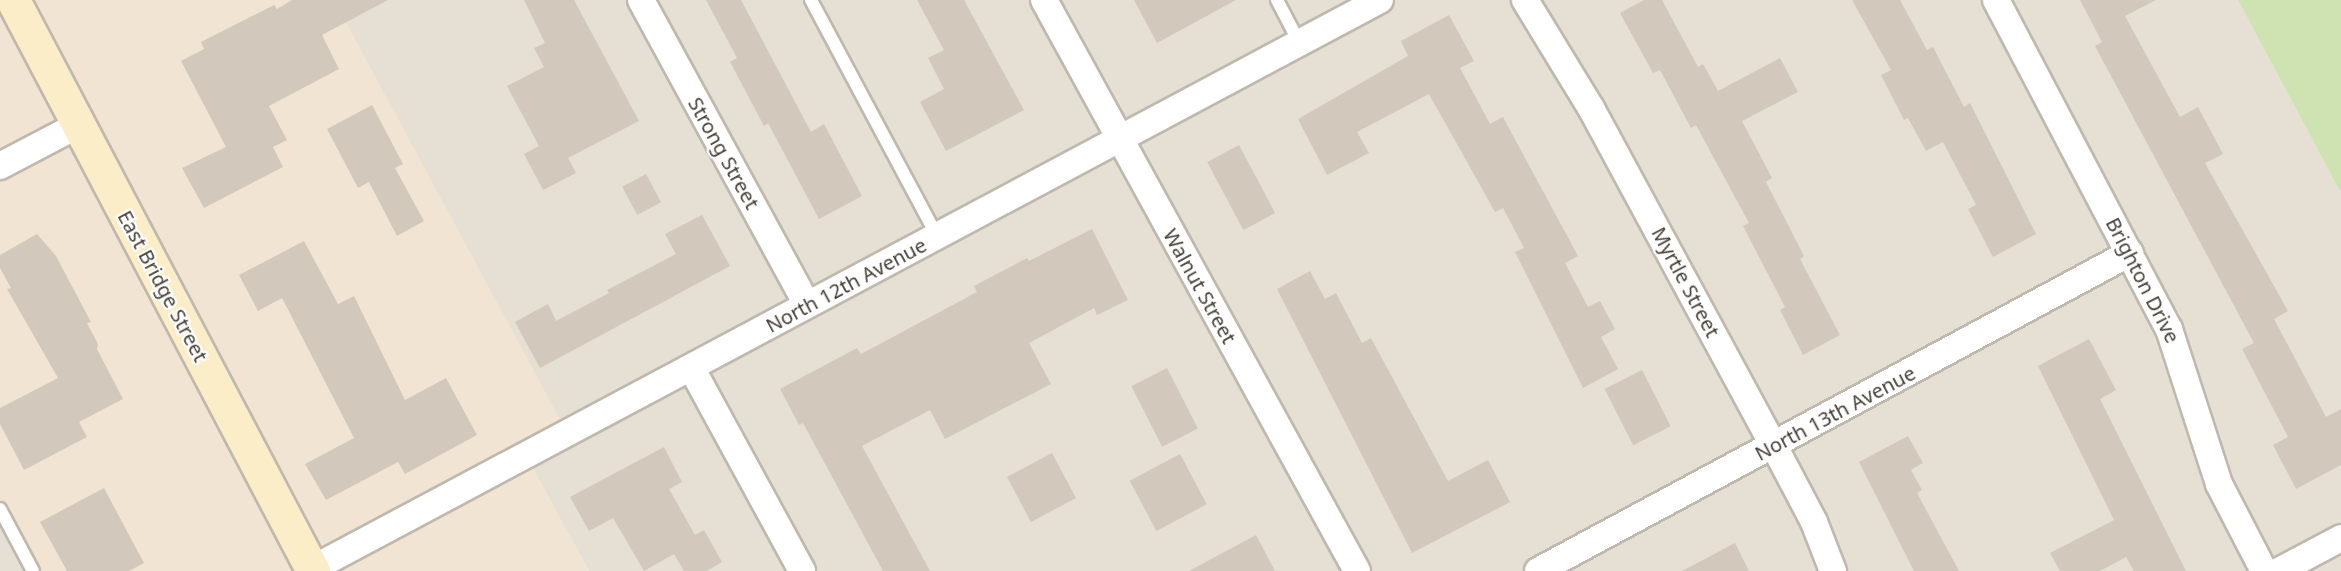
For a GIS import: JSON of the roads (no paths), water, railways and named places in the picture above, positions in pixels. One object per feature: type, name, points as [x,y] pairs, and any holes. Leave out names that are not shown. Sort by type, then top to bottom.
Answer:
[{"type":"main road","name":"East Bridge Street","points":[[13,0],[312,570]]},
{"type":"street","name":"Strong Street","points":[[641,0],[807,305]]},
{"type":"street","name":"Walnut Street","points":[[1044,0],[1357,571]]},
{"type":"street","name":"North 12th Avenue","points":[[312,570],[692,369],[1118,137],[1380,0]]},
{"type":"street","name":"Myrtle Street","points":[[1525,0],[1591,108],[1774,446],[1814,522],[1833,571]]},
{"type":"street","name":"Brighton Drive","points":[[1996,0],[2130,253],[2180,357],[2219,484],[2264,571]]},
{"type":"street","points":[[0,166],[78,125]]},
{"type":"street","name":"North 13th Avenue","points":[[1538,571],[2130,253]]},
{"type":"street","points":[[692,369],[802,571]]},
{"type":"street","points":[[2279,571],[2341,538]]},
{"type":"lane","points":[[811,0],[937,236]]},
{"type":"lane","points":[[1277,0],[1299,42]]},
{"type":"lane","points":[[0,509],[33,571]]}]
